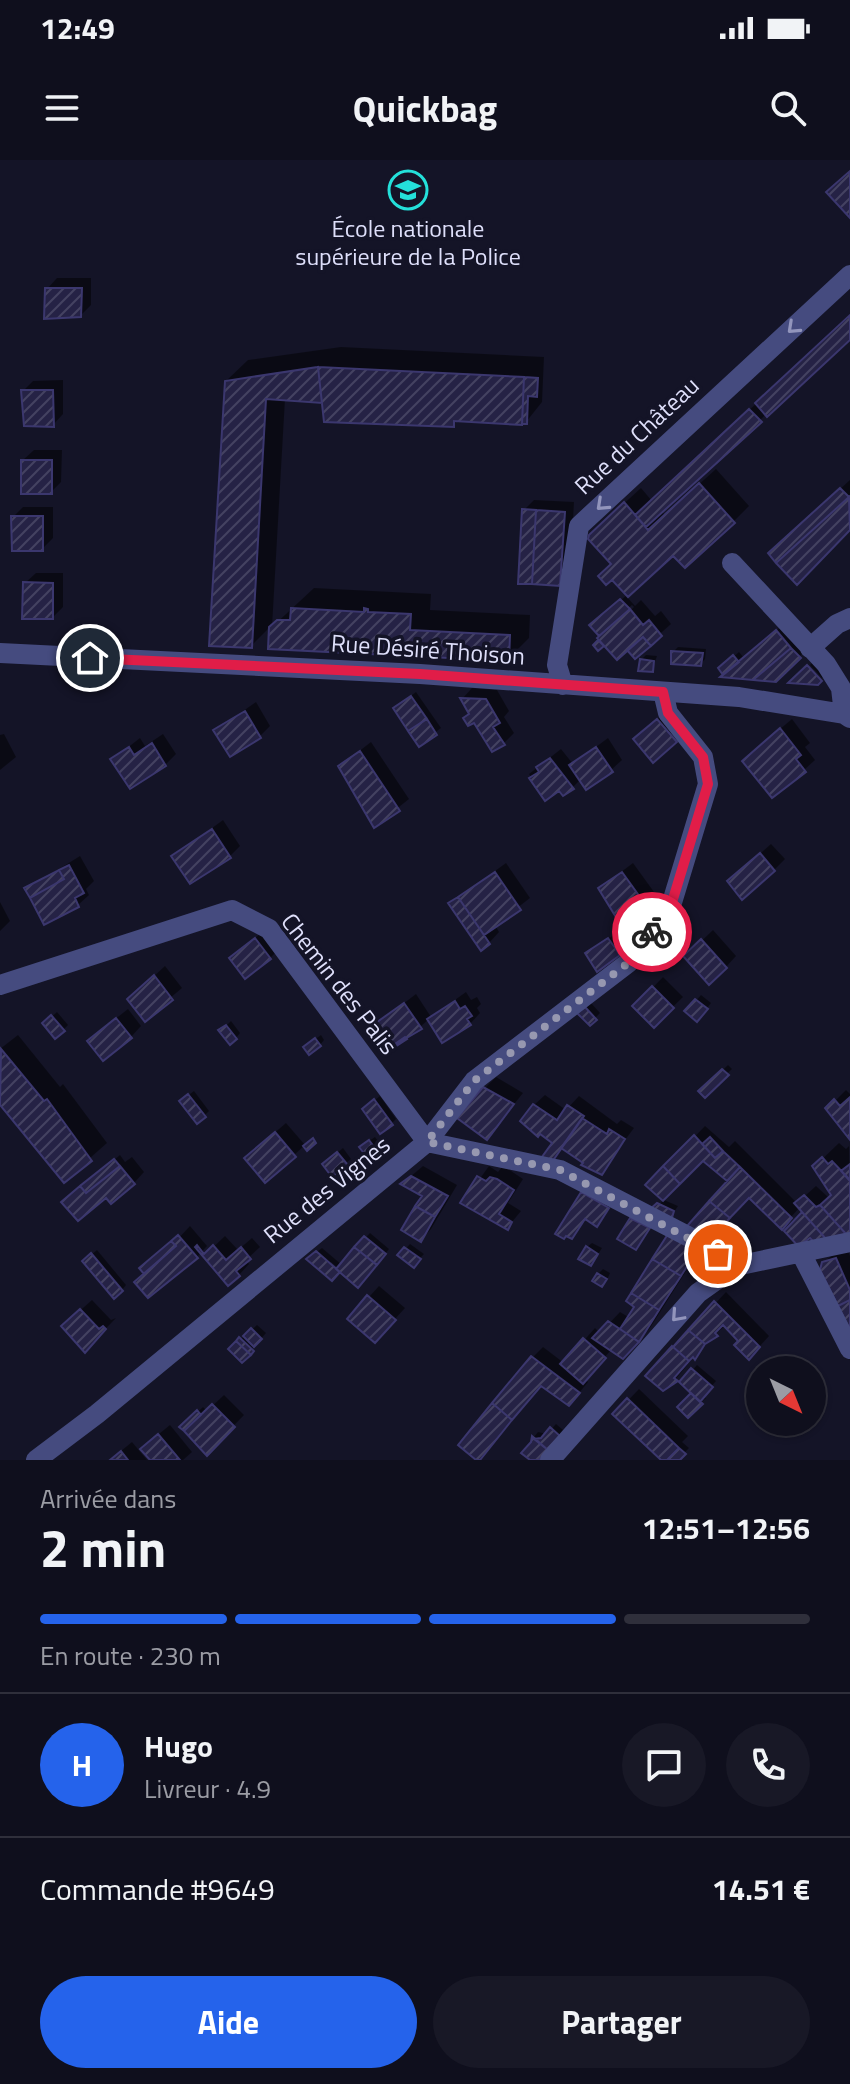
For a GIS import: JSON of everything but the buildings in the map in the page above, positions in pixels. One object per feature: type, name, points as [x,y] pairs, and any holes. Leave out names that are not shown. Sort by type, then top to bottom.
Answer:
[{"type":"street","name":"Rue du Château","points":[[563,685],[557,665],[579,526],[850,275]]},
{"type":"street","points":[[732,563],[810,648],[841,688],[847,716]]},
{"type":"street","points":[[810,648],[837,624],[850,618]]},
{"type":"street","name":"Rue Désiré Thoison","points":[[0,653],[420,674],[739,697],[847,716]]},
{"type":"street","points":[[427,1142],[474,1081],[628,963],[670,909],[708,784],[703,757],[668,713],[663,692]]},
{"type":"street","name":"Chemin des Palis","points":[[0,985],[232,910],[269,929],[427,1142]]},
{"type":"street","name":"Rue des Vignes","points":[[36,1460],[97,1414],[427,1142],[560,1170],[701,1243],[736,1266]]},
{"type":"street","points":[[550,1460],[698,1293],[736,1266],[850,1242]]},
{"type":"street","points":[[801,1253],[850,1349]]},
{"type":"way so far","points":[[652,932],[628,963],[474,1081],[427,1142],[560,1170],[718,1254]]},
{"type":"place","name":"École nationale supérieure de la Police","points":[[408,190]]},
{"type":"route","points":[[90,658],[420,674],[663,692],[668,713],[703,757],[708,784],[670,909],[652,932]]}]
